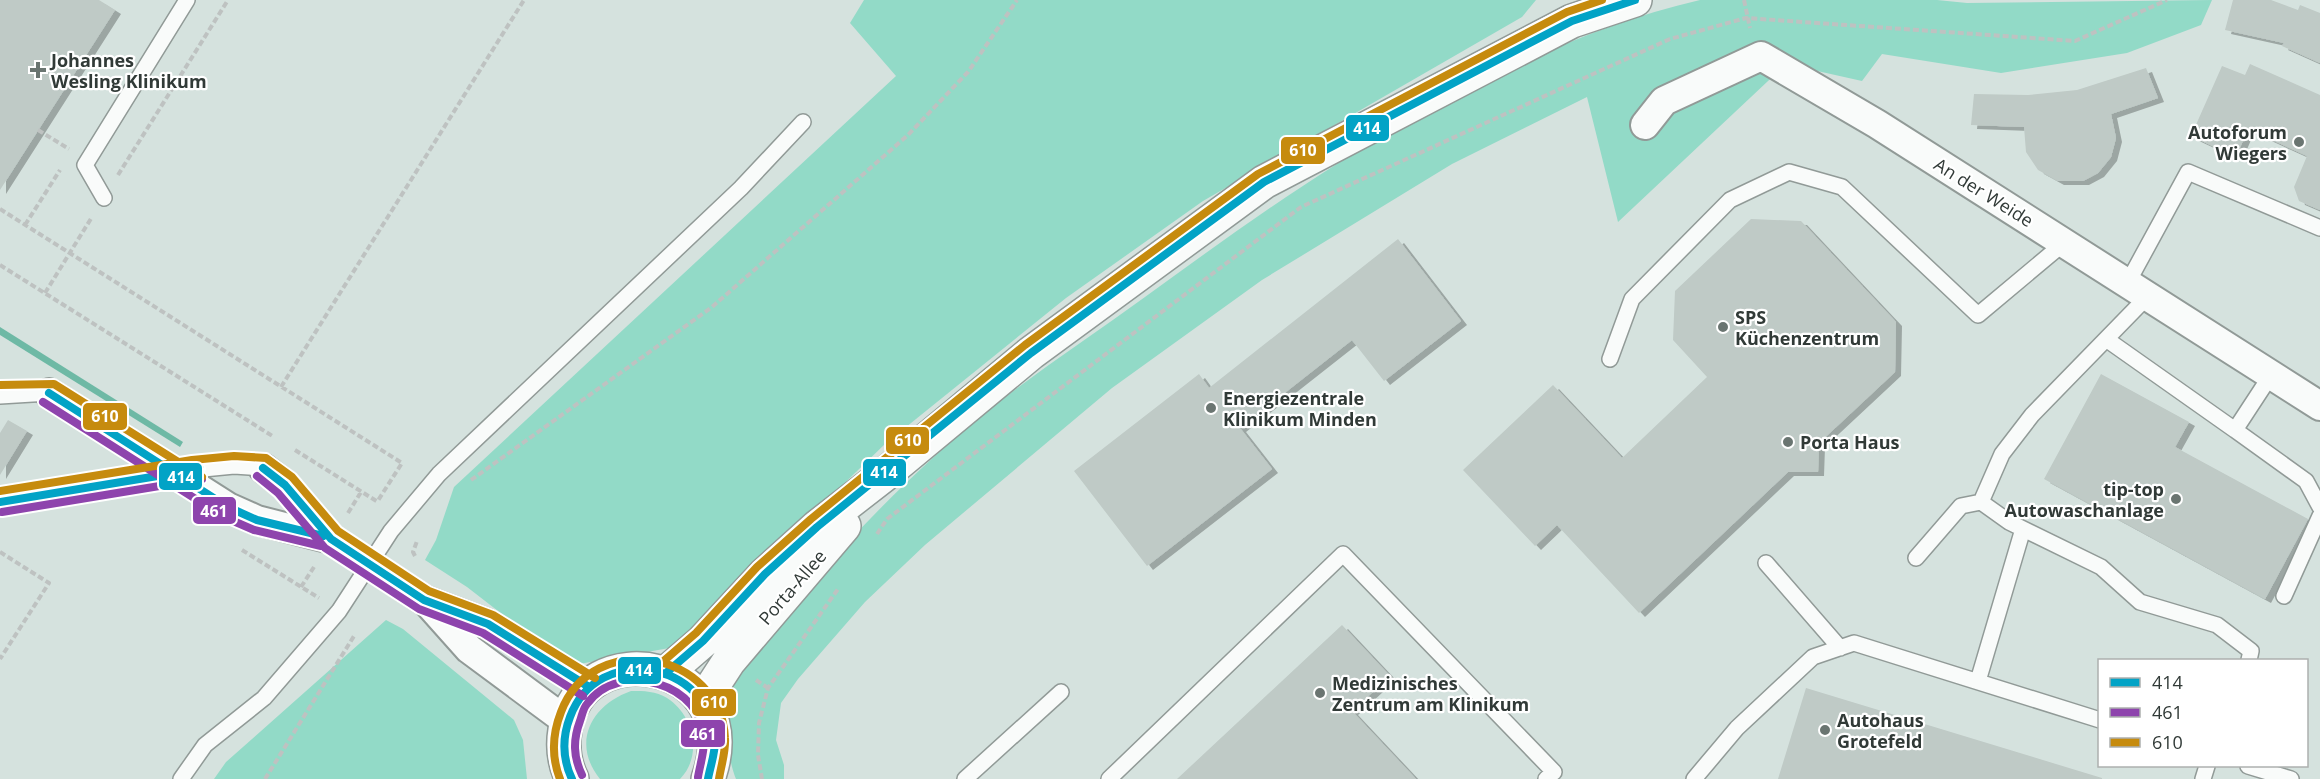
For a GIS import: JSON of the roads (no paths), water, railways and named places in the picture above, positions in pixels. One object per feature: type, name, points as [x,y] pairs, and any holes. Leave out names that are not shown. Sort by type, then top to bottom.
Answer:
[{"type":"street","name":"Porta-Allee","points":[[666,673],[702,641],[765,574],[817,527],[884,476],[1031,353],[1264,182],[1572,21],[1633,0]]},
{"type":"street","name":"An der Weide","points":[[1645,125],[1664,100],[1761,56],[1877,124],[2320,406]]},
{"type":"street","points":[[49,393],[228,507],[257,520],[332,539]]},
{"type":"street","points":[[263,468],[285,485],[332,539],[369,564],[424,600],[488,624],[589,687]]},
{"type":"street","name":"Porta-Allee","points":[[703,701],[729,660],[834,540],[884,476]]},
{"type":"street","points":[[424,600],[469,650],[566,721]]},
{"type":"street","points":[[572,779],[566,767],[563,744],[566,721],[580,696],[606,675],[625,669],[646,668],[666,673],[687,684],[703,701],[712,720],[716,739],[715,759],[709,779]]},
{"type":"lane","points":[[104,198],[85,165],[187,0]]},
{"type":"lane","points":[[181,779],[205,745],[264,698],[339,611],[390,531],[439,474],[741,188],[804,122]]},
{"type":"lane","points":[[1610,359],[1632,299],[1731,200],[1789,172],[1842,187],[1978,315],[2064,243]]},
{"type":"lane","points":[[1980,502],[2002,454],[2032,415],[2106,339],[2138,290],[2188,172],[2320,228]]},
{"type":"lane","points":[[2106,339],[2306,481],[2320,507]]},
{"type":"lane","points":[[2235,430],[2271,375]]},
{"type":"lane","points":[[0,396],[49,393]]},
{"type":"lane","points":[[0,502],[174,472],[234,466],[263,468]]},
{"type":"lane","points":[[1916,558],[1961,506],[1980,502],[2023,529],[2101,567],[2140,602],[2217,625],[2251,651],[2249,659]]},
{"type":"lane","points":[[2284,596],[2320,516]]},
{"type":"lane","points":[[1978,681],[2023,529]]},
{"type":"lane","points":[[1109,779],[1342,554],[1554,772],[1546,779]]},
{"type":"lane","points":[[1766,563],[1840,648]]},
{"type":"lane","points":[[1694,779],[1737,728],[1813,657],[1854,643],[2098,719]]},
{"type":"lane","points":[[965,779],[1061,692]]},
{"type":"lane","points":[[2254,767],[2292,779]]},
{"type":"place","name":"Johannes Wesling Klinikum","points":[[38,70]]},
{"type":"place","name":"Autoforum Wiegers","points":[[2299,142]]},
{"type":"place","name":"SPS Küchenzentrum","points":[[1723,327]]},
{"type":"place","name":"Energiezentrale Klinikum Minden","points":[[1211,408]]},
{"type":"place","name":"Porta Haus","points":[[1788,442]]},
{"type":"place","name":"tip-top Autowaschanlage","points":[[2176,499]]},
{"type":"place","name":"Medizinisches Zentrum am Klinikum","points":[[1320,693]]},
{"type":"place","name":"Autohaus Grotefeld","points":[[1825,730]]}]
